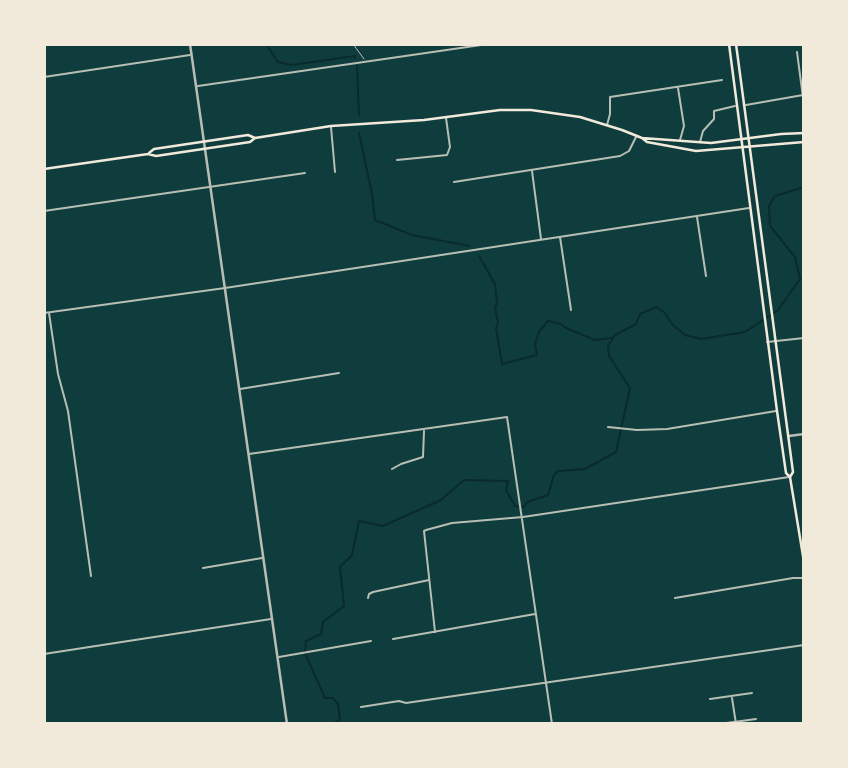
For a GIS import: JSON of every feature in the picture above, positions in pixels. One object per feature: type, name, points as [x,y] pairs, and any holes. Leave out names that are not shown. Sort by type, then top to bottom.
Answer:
[{"type":"main road","points":[[729,44],[777,411],[804,562]]},
{"type":"main road","points":[[736,44],[789,436],[793,472],[790,477]]},
{"type":"main road","points":[[44,169],[250,142],[255,138],[331,126],[500,110],[565,114],[607,125],[654,144],[696,151],[804,142]]},
{"type":"main road","points":[[642,138],[648,136],[699,143],[804,133]]},
{"type":"main road","points":[[148,154],[154,149],[248,135],[255,138]]},
{"type":"street","points":[[190,44],[287,724]]},
{"type":"street","points":[[195,87],[488,44]]},
{"type":"street","points":[[797,52],[804,105]]},
{"type":"street","points":[[44,77],[191,55]]},
{"type":"street","points":[[607,125],[610,97],[722,80]]},
{"type":"street","points":[[678,87],[684,126],[680,141]]},
{"type":"street","points":[[745,105],[803,95]]},
{"type":"street","points":[[699,143],[703,131],[715,119],[714,111],[736,106]]},
{"type":"street","points":[[397,160],[447,155],[450,147],[446,117]]},
{"type":"street","points":[[331,126],[335,172]]},
{"type":"street","points":[[454,182],[624,154],[631,148],[637,136]]},
{"type":"street","points":[[531,170],[541,239]]},
{"type":"street","points":[[44,211],[305,173]]},
{"type":"street","points":[[44,313],[750,208]]},
{"type":"street","points":[[696,216],[706,276]]},
{"type":"street","points":[[560,236],[571,310]]},
{"type":"street","points":[[49,312],[58,374],[68,411],[91,576]]},
{"type":"street","points":[[768,342],[804,338]]},
{"type":"street","points":[[239,389],[339,373]]},
{"type":"street","points":[[608,426],[667,429],[777,411]]},
{"type":"street","points":[[248,454],[507,417],[552,724]]},
{"type":"street","points":[[392,469],[423,457],[424,430]]},
{"type":"street","points":[[789,436],[804,434]]},
{"type":"street","points":[[435,632],[424,531],[452,523],[523,517],[790,477]]},
{"type":"street","points":[[203,568],[263,558]]},
{"type":"street","points":[[675,598],[804,578]]},
{"type":"street","points":[[368,598],[373,592],[430,580]]},
{"type":"street","points":[[393,639],[536,614]]},
{"type":"street","points":[[44,654],[272,619]]},
{"type":"street","points":[[278,657],[371,641]]},
{"type":"street","points":[[361,706],[399,701],[406,703],[804,645]]},
{"type":"street","points":[[710,699],[752,693]]},
{"type":"street","points":[[732,696],[736,723]]},
{"type":"street","points":[[719,724],[756,719]]},
{"type":"lane","points":[[354,44],[366,61]]},
{"type":"waterway","points":[[266,44],[278,62],[291,65],[355,58]]},
{"type":"waterway","points":[[357,66],[359,115]]},
{"type":"waterway","points":[[359,133],[375,220],[412,235],[470,246]]},
{"type":"waterway","points":[[332,724],[340,720],[338,704],[333,698],[325,698],[305,653],[306,641],[321,634],[323,622],[344,606],[340,567],[352,555],[359,521],[383,526],[441,500],[464,480],[508,481],[506,490],[515,506],[524,507],[527,502],[548,495],[554,475],[558,471],[585,469],[616,452],[630,388],[609,356],[608,346],[615,335],[636,324],[640,314],[656,307],[685,335],[701,339],[745,332],[778,310],[800,279],[795,257],[770,226],[769,206],[775,196],[804,187]]},
{"type":"waterway","points":[[479,256],[495,284],[498,323],[496,328],[502,364],[537,355],[535,344],[539,332],[548,321],[595,340],[612,338]]}]
